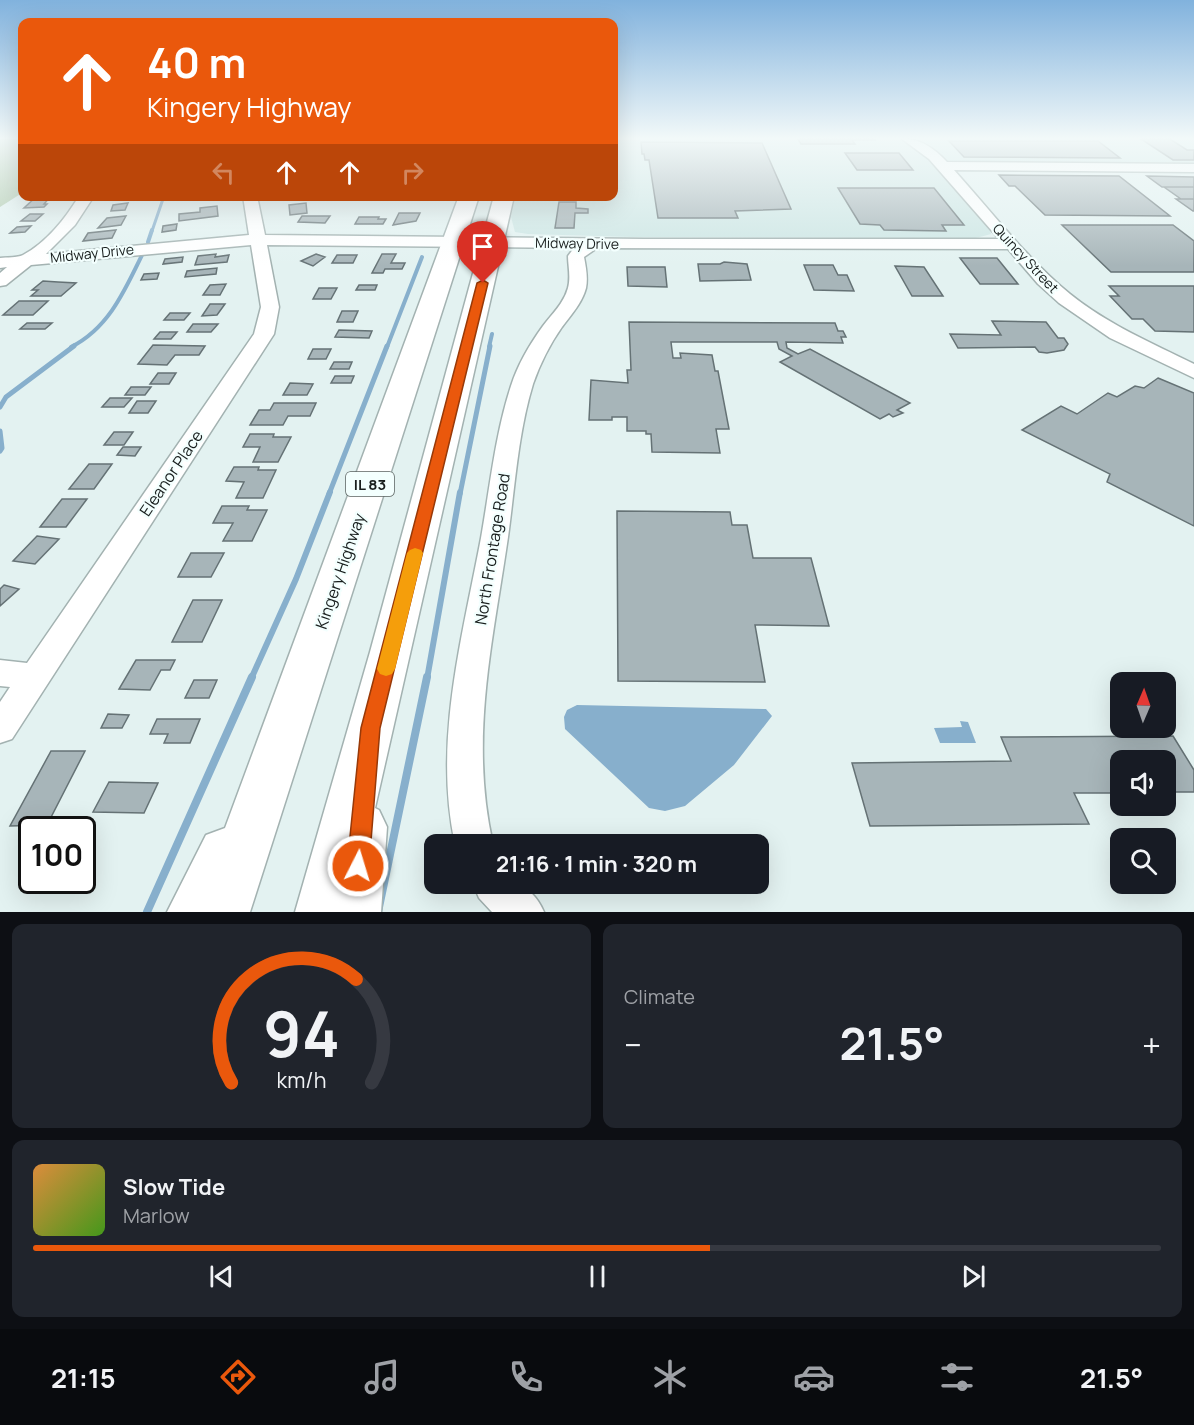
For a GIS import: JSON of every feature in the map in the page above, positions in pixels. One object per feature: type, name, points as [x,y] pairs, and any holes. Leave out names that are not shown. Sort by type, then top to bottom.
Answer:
[{"type":"highway","name":"Kingery Highway","points":[[222,912],[467,201]]},
{"type":"highway","points":[[322,912],[371,728],[503,201]]},
{"type":"highway","points":[[195,912],[287,727]]},
{"type":"highway","points":[[353,912],[371,728]]},
{"type":"street","name":"Quincy Street","points":[[957,182],[1044,280],[1080,310],[1131,341],[1194,372]]},
{"type":"street","points":[[0,281],[62,232],[84,201]]},
{"type":"street","name":"Eleanor Place","points":[[0,729],[264,334],[270,307],[251,201]]},
{"type":"street","name":"Midway Drive","points":[[0,263],[194,243],[258,240],[1012,244]]},
{"type":"street","points":[[533,242],[547,248],[577,268]]},
{"type":"street","points":[[577,268],[576,256],[582,249],[596,243]]},
{"type":"street","name":"North Frontage Road","points":[[471,834],[465,812],[466,722],[511,435],[527,374],[576,292],[579,279],[577,268]]},
{"type":"street","points":[[0,673],[34,676]]},
{"type":"street","points":[[502,894],[524,912]]},
{"type":"shaded area","points":[[618,182],[948,182],[991,234],[976,238],[632,237],[528,234],[515,232],[511,217],[514,201],[618,201]]},
{"type":"green space","points":[[0,182],[18,182],[18,196],[0,207]]},
{"type":"water","points":[[577,705],[766,709],[772,716],[734,765],[685,806],[665,811],[649,808],[565,729],[564,717],[567,710]]},
{"type":"water","points":[[960,721],[968,722],[976,743],[940,743],[934,728],[962,727]]},
{"type":"building","points":[[652,182],[779,182],[791,209],[735,211],[738,218],[658,218]]},
{"type":"building","points":[[1005,182],[1126,182],[1170,216],[1045,215],[1015,186],[1009,186]]},
{"type":"building","points":[[1155,182],[1194,182],[1194,187],[1162,187]]},
{"type":"building","points":[[1164,187],[1194,187],[1194,199],[1181,199]]},
{"type":"building","points":[[838,188],[934,188],[964,225],[942,225],[946,231],[884,230],[880,225],[860,224]]},
{"type":"building","points":[[1176,199],[1194,199],[1194,211],[1193,211]]},
{"type":"building","points":[[32,201],[47,201],[44,207],[24,208]]},
{"type":"building","points":[[559,202],[576,202],[576,208],[588,209],[588,213],[575,213],[574,228],[555,228]]},
{"type":"building","points":[[128,203],[125,210],[111,211],[113,205]]},
{"type":"building","points":[[306,203],[307,213],[290,215],[289,205]]},
{"type":"building","points":[[217,206],[218,216],[179,221],[179,214],[200,212],[200,208]]},
{"type":"building","points":[[399,213],[420,213],[416,221],[393,225]]},
{"type":"building","points":[[30,214],[43,214],[35,221],[21,221]]},
{"type":"building","points":[[126,216],[121,225],[98,228],[107,218]]},
{"type":"building","points":[[302,216],[330,216],[325,223],[298,222]]},
{"type":"building","points":[[359,217],[386,219],[383,224],[355,224]]},
{"type":"building","points":[[177,224],[176,230],[162,232],[163,226]]},
{"type":"building","points":[[1062,225],[1173,225],[1194,241],[1194,272],[1111,272]]},
{"type":"building","points":[[31,226],[25,232],[10,233],[17,227]]},
{"type":"building","points":[[116,230],[112,238],[83,241],[88,233]]},
{"type":"building","points":[[216,254],[215,257],[229,255],[227,262],[195,265],[198,256]]},
{"type":"building","points":[[316,254],[325,257],[313,266],[301,261]]},
{"type":"building","points":[[382,254],[396,254],[391,263],[405,263],[402,269],[385,269],[383,273],[372,273]]},
{"type":"building","points":[[337,255],[357,255],[353,263],[332,263]]},
{"type":"building","points":[[183,257],[182,262],[163,264],[165,259]]},
{"type":"building","points":[[960,258],[997,258],[1018,284],[980,284]]},
{"type":"building","points":[[724,262],[747,264],[751,280],[700,281],[698,264]]},
{"type":"building","points":[[804,265],[833,265],[838,275],[847,275],[854,291],[814,290]]},
{"type":"building","points":[[895,266],[924,267],[943,296],[912,296]]},
{"type":"building","points":[[627,267],[665,267],[667,287],[628,286]]},
{"type":"building","points":[[217,268],[216,274],[185,277],[187,271]]},
{"type":"building","points":[[159,273],[157,279],[141,280],[144,274]]},
{"type":"building","points":[[43,281],[76,283],[61,296],[31,296],[38,290],[32,290]]},
{"type":"building","points":[[226,284],[220,295],[203,295],[210,285]]},
{"type":"building","points":[[359,285],[377,285],[375,290],[356,290]]},
{"type":"building","points":[[1109,286],[1194,286],[1194,332],[1155,331],[1143,319],[1132,319],[1110,296],[1119,296]]},
{"type":"building","points":[[319,288],[337,288],[331,299],[313,299]]},
{"type":"building","points":[[19,301],[48,301],[33,315],[3,315]]},
{"type":"building","points":[[210,304],[225,304],[217,315],[202,316]]},
{"type":"building","points":[[342,311],[358,311],[353,322],[337,322]]},
{"type":"building","points":[[170,313],[190,313],[184,320],[164,320]]},
{"type":"building","points":[[992,321],[1046,322],[1058,338],[1064,338],[1068,344],[1064,350],[1047,353],[1039,352],[1035,347],[958,348],[950,334],[1001,335]]},
{"type":"building","points":[[629,322],[835,323],[838,331],[843,331],[846,337],[841,337],[843,343],[786,342],[787,348],[798,354],[810,349],[910,403],[897,410],[903,413],[893,417],[889,414],[880,419],[780,362],[792,356],[779,349],[777,342],[671,342],[673,358],[681,358],[680,353],[712,355],[715,371],[718,371],[729,429],[716,429],[720,453],[652,452],[651,434],[646,434],[646,431],[627,431],[627,417],[612,417],[612,420],[589,420],[591,380],[628,383],[627,370],[631,370]]},
{"type":"building","points":[[27,323],[52,323],[45,329],[20,329]]},
{"type":"building","points":[[193,324],[218,324],[211,332],[187,332]]},
{"type":"building","points":[[339,330],[372,331],[369,338],[335,337]]},
{"type":"building","points":[[160,332],[177,332],[171,339],[154,339]]},
{"type":"building","points":[[153,345],[205,346],[199,355],[175,355],[167,365],[138,364]]},
{"type":"building","points":[[313,349],[331,349],[326,359],[308,359]]},
{"type":"building","points":[[334,362],[352,362],[349,369],[330,369]]},
{"type":"building","points":[[158,373],[176,373],[169,384],[150,384]]},
{"type":"building","points":[[335,376],[354,376],[351,383],[331,383]]},
{"type":"building","points":[[1158,378],[1194,393],[1194,526],[1107,482],[1110,474],[1022,430],[1061,406],[1077,414],[1108,393],[1117,397],[1135,386],[1144,388]]},
{"type":"building","points":[[290,383],[313,384],[307,395],[283,395]]},
{"type":"building","points":[[131,387],[151,387],[145,395],[125,395]]},
{"type":"building","points":[[110,398],[132,398],[124,407],[102,407]]},
{"type":"building","points":[[137,401],[156,401],[148,413],[129,413]]},
{"type":"building","points":[[274,403],[316,403],[310,416],[288,416],[283,425],[250,425],[259,410],[270,410]]},
{"type":"building","points":[[114,432],[133,432],[124,445],[104,445]]},
{"type":"building","points":[[250,434],[291,437],[278,462],[253,462],[260,447],[243,447]]},
{"type":"building","points":[[123,447],[141,447],[135,456],[117,455]]},
{"type":"building","points":[[89,464],[112,464],[94,489],[69,489]]},
{"type":"building","points":[[234,467],[276,470],[263,498],[236,498],[244,482],[226,481]]},
{"type":"building","points":[[62,499],[87,499],[66,527],[40,527]]},
{"type":"building","points":[[222,506],[249,506],[247,510],[267,510],[252,541],[223,541],[233,523],[213,523]]},
{"type":"building","points":[[617,511],[730,512],[732,525],[747,525],[753,558],[811,558],[829,626],[755,625],[765,682],[618,681]]},
{"type":"building","points":[[37,536],[59,539],[35,564],[13,561]]},
{"type":"building","points":[[191,553],[224,553],[211,577],[178,577]]},
{"type":"building","points":[[4,585],[19,589],[0,606],[0,589]]},
{"type":"building","points":[[193,600],[222,600],[202,642],[172,642]]},
{"type":"building","points":[[136,660],[175,660],[170,670],[161,670],[150,690],[119,689]]},
{"type":"building","points":[[194,680],[217,680],[209,698],[185,698]]},
{"type":"building","points":[[108,714],[129,715],[122,728],[101,728]]},
{"type":"building","points":[[157,719],[200,719],[190,743],[164,743],[168,734],[150,734]]},
{"type":"building","points":[[1001,737],[1174,738],[1194,770],[1194,792],[1176,792],[1176,750],[1110,750],[1110,793],[1074,793],[1089,824],[870,826],[852,763],[1011,761]]},
{"type":"building","points":[[51,751],[85,751],[52,816],[18,816],[18,826],[10,826]]},
{"type":"building","points":[[109,782],[158,783],[144,813],[93,812]]},
{"type":"waterway","points":[[152,231],[162,201]]},
{"type":"waterway","points":[[148,242],[152,230]]},
{"type":"waterway","points":[[71,347],[96,330],[106,319],[143,253]]},
{"type":"waterway","points":[[387,347],[422,257]]},
{"type":"waterway","points":[[489,347],[492,334]]},
{"type":"waterway","points":[[0,407],[6,397],[74,346]]},
{"type":"waterway","points":[[329,494],[387,346]]},
{"type":"waterway","points":[[460,494],[490,346]]},
{"type":"waterway","points":[[0,431],[2,448],[0,451]]},
{"type":"waterway","points":[[251,679],[296,579],[330,492]]},
{"type":"waterway","points":[[427,679],[460,492]]},
{"type":"waterway","points":[[147,912],[252,677]]},
{"type":"waterway","points":[[378,912],[427,677]]},
{"type":"slow traffic","points":[[386,669],[415,553]]},
{"type":"route","points":[[358,866],[371,728],[483,283]]}]
